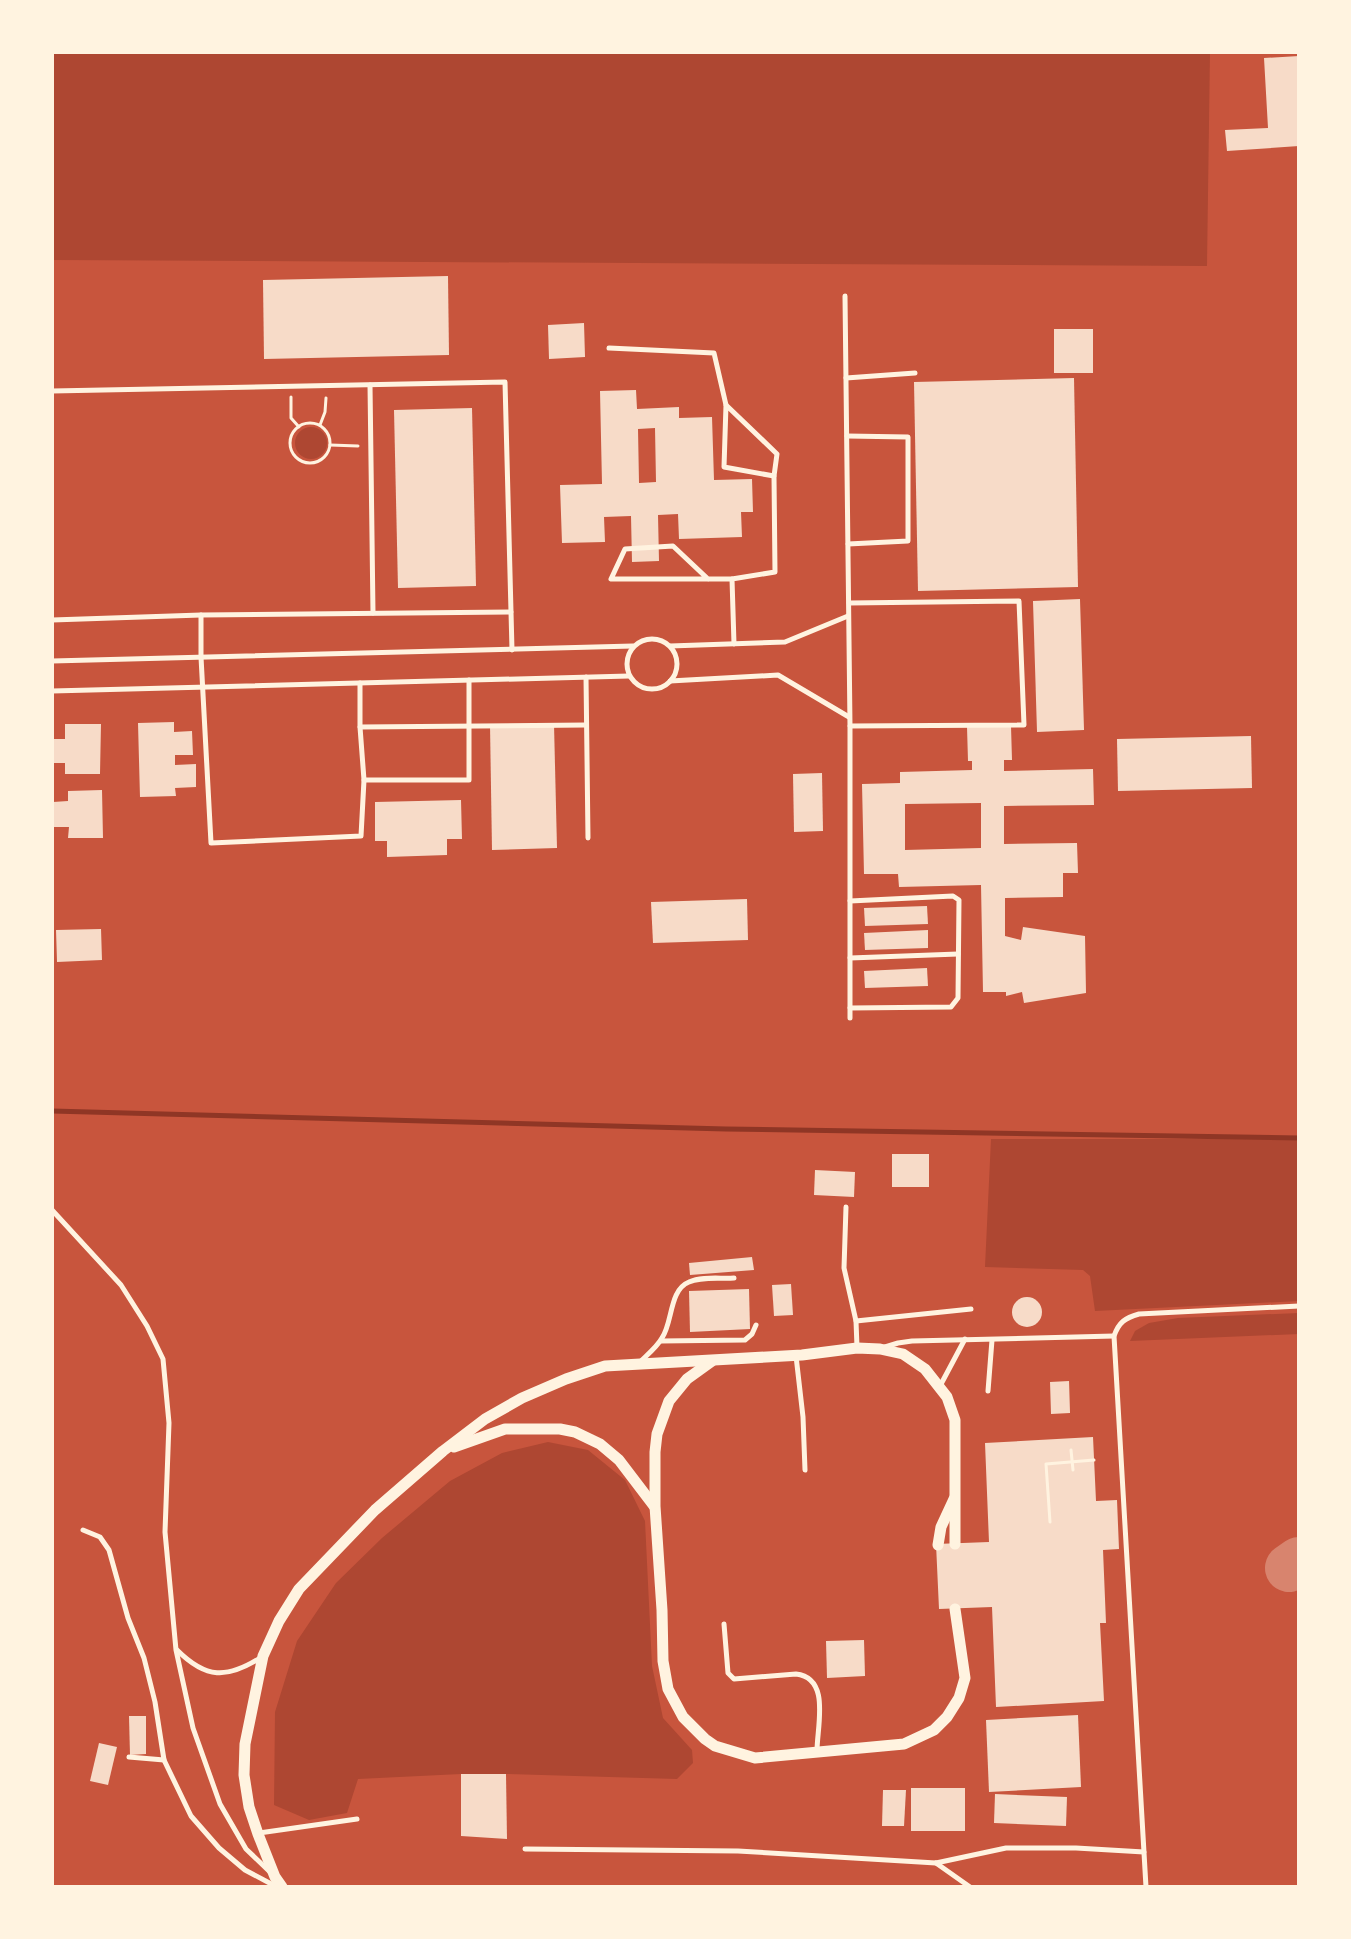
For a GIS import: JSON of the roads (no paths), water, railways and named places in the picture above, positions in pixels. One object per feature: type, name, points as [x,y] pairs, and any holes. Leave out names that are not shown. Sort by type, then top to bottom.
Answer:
[{"type":"street","points":[[278,1884],[249,1807],[244,1775],[245,1744],[263,1656],[279,1621],[299,1589],[375,1510],[485,1419],[522,1398],[605,1366],[796,1355],[857,1348],[903,1354],[925,1369],[940,1386],[955,1420],[955,1544]]},
{"type":"street","points":[[712,1361],[687,1379],[669,1401],[657,1434],[655,1452],[663,1661],[668,1689],[683,1717],[715,1746],[755,1758],[904,1744],[934,1730],[959,1698],[965,1678],[958,1629],[950,1609]]},
{"type":"street","points":[[443,1451],[505,1429],[575,1432],[600,1444],[619,1460],[655,1506]]},
{"type":"street","points":[[938,1545],[941,1527],[956,1495]]},
{"type":"lane","points":[[845,296],[850,1018]]},
{"type":"lane","points":[[609,348],[714,353],[726,405],[724,467],[774,476]]},
{"type":"lane","points":[[846,378],[915,373]]},
{"type":"lane","points":[[52,391],[505,382],[512,650]]},
{"type":"lane","points":[[370,385],[373,613]]},
{"type":"lane","points":[[708,579],[673,546],[625,549],[611,579],[708,579],[732,579],[775,572],[774,476],[777,454],[726,405]]},
{"type":"lane","points":[[847,436],[908,437],[908,541],[848,544]]},
{"type":"lane","points":[[732,579],[734,644]]},
{"type":"lane","points":[[849,603],[1019,601],[1024,725],[850,726]]},
{"type":"lane","points":[[52,620],[201,615],[511,612]]},
{"type":"lane","points":[[201,615],[211,843],[361,836],[364,780],[360,683]]},
{"type":"lane","points":[[52,661],[633,646],[645,639],[658,639],[670,646],[785,642],[849,616]]},
{"type":"lane","points":[[633,646],[626,661],[629,676],[640,687],[656,689],[670,681],[778,675],[850,717]]},
{"type":"lane","points":[[670,646],[676,658],[676,670],[670,681]]},
{"type":"lane","points":[[52,691],[629,676]]},
{"type":"lane","points":[[586,677],[588,838]]},
{"type":"lane","points":[[364,780],[469,780],[469,680]]},
{"type":"lane","points":[[360,727],[586,725]]},
{"type":"lane","points":[[850,901],[953,896],[959,900],[958,998],[951,1007],[850,1008]]},
{"type":"lane","points":[[850,958],[958,954]]},
{"type":"lane","points":[[846,1207],[844,1268],[856,1321],[857,1348]]},
{"type":"lane","points":[[52,1210],[121,1285],[163,1359],[169,1423],[165,1532],[176,1650],[193,1728],[220,1804],[246,1849],[278,1884]]},
{"type":"lane","points":[[636,1366],[661,1341],[677,1293],[685,1283],[734,1278]]},
{"type":"lane","points":[[1146,1887],[1114,1336],[1125,1318],[1139,1314],[1299,1306]]},
{"type":"lane","points":[[856,1321],[971,1309]]},
{"type":"lane","points":[[661,1341],[745,1340],[756,1325]]},
{"type":"lane","points":[[880,1349],[898,1343],[965,1339],[1114,1336]]},
{"type":"lane","points":[[940,1386],[965,1339]]},
{"type":"lane","points":[[988,1391],[992,1340]]},
{"type":"lane","points":[[796,1355],[805,1470]]},
{"type":"lane","points":[[83,1530],[100,1537],[109,1550],[128,1618],[144,1658],[164,1760],[191,1816],[219,1848],[245,1870],[278,1884]]},
{"type":"lane","points":[[724,1624],[728,1673],[734,1679],[796,1674],[814,1682],[818,1688],[819,1712],[816,1752]]},
{"type":"lane","points":[[176,1650],[211,1674],[240,1668],[263,1656]]},
{"type":"lane","points":[[129,1757],[164,1760]]},
{"type":"lane","points":[[258,1834],[357,1819]]},
{"type":"lane","points":[[525,1849],[738,1851],[936,1863],[1006,1848],[1144,1852]]},
{"type":"lane","points":[[936,1863],[970,1887]]},
{"type":"waterway","points":[[52,1111],[726,1129],[1299,1138]]}]
